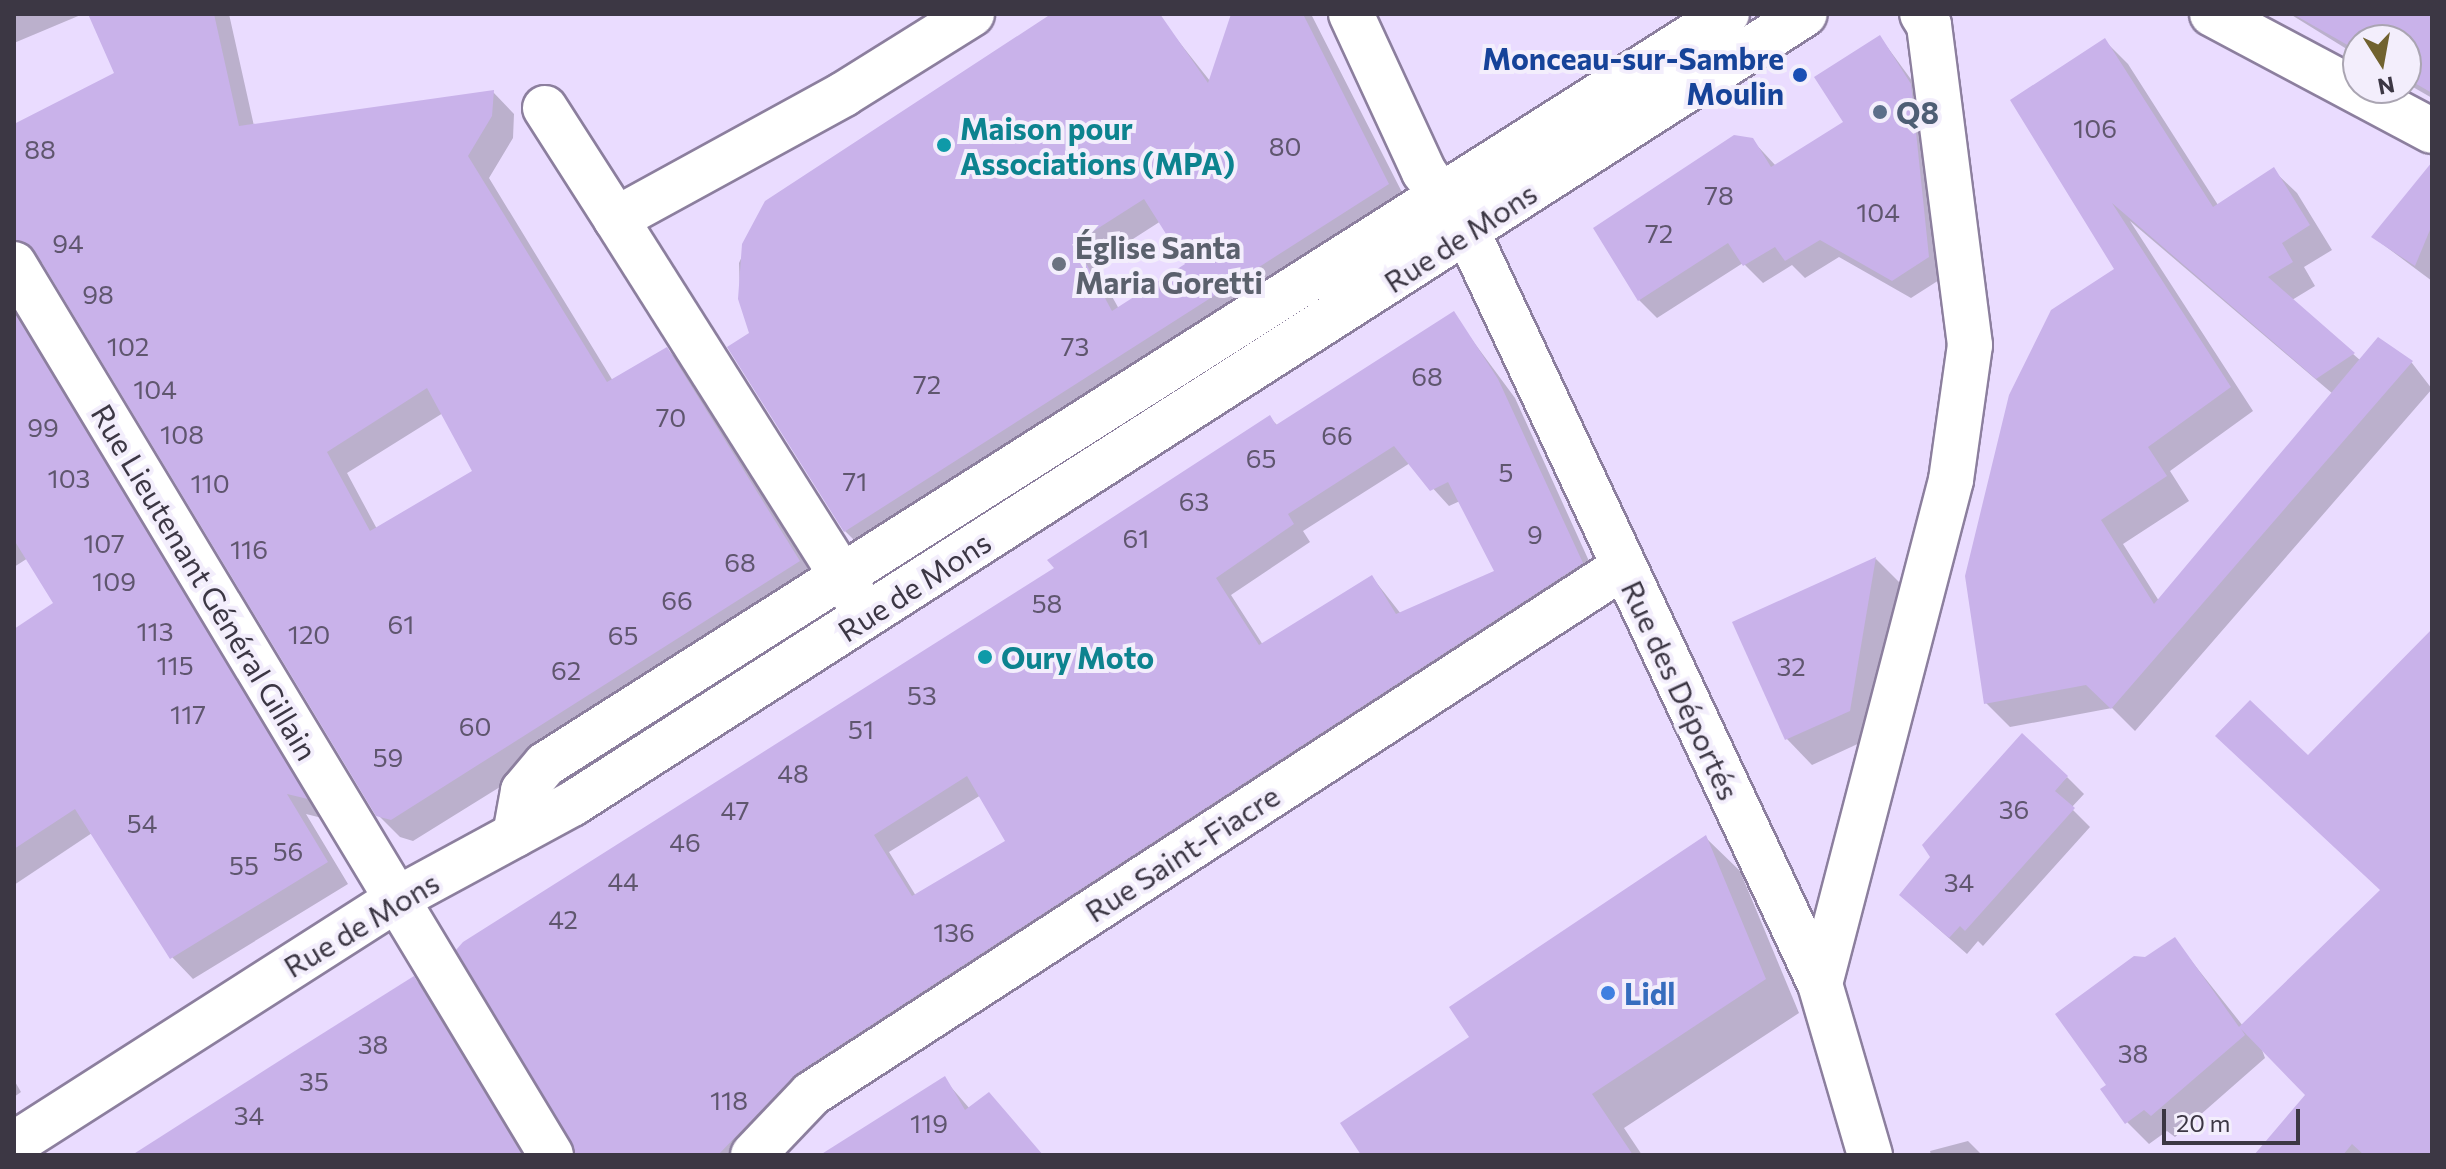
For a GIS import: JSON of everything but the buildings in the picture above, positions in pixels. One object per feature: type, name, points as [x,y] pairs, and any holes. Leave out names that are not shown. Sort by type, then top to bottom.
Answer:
[{"type":"street","points":[[616,219],[844,94],[972,14]]},
{"type":"street","name":"Rue des Déportés","points":[[1351,14],[1439,196],[1468,233],[1820,984],[1870,1155]]},
{"type":"street","points":[[515,835],[523,791],[546,764],[1727,14]]},
{"type":"street","name":"Rue de Mons","points":[[14,1144],[395,900],[572,804],[1468,233],[1805,14]]},
{"type":"street","points":[[1820,984],[1951,480],[1970,345],[1929,25],[1922,14]]},
{"type":"street","points":[[2212,14],[2432,131]]},
{"type":"street","points":[[545,108],[867,616]]},
{"type":"street","name":"Rue Lieutenant Général Gillain","points":[[14,264],[551,1155]]},
{"type":"street","name":"Rue Saint-Fiacre","points":[[753,1155],[811,1094],[1623,567]]},
{"type":"place","name":"Monceau-sur-Sambre Moulin","points":[[1800,75]]},
{"type":"place","name":"Q8","points":[[1880,112]]},
{"type":"place","name":"Maison pour Associations (MPA)","points":[[944,145]]},
{"type":"place","name":"Église Santa Maria Goretti","points":[[1059,264]]},
{"type":"place","name":"Oury Moto","points":[[985,657]]},
{"type":"place","name":"Lidl","points":[[1608,993]]}]
